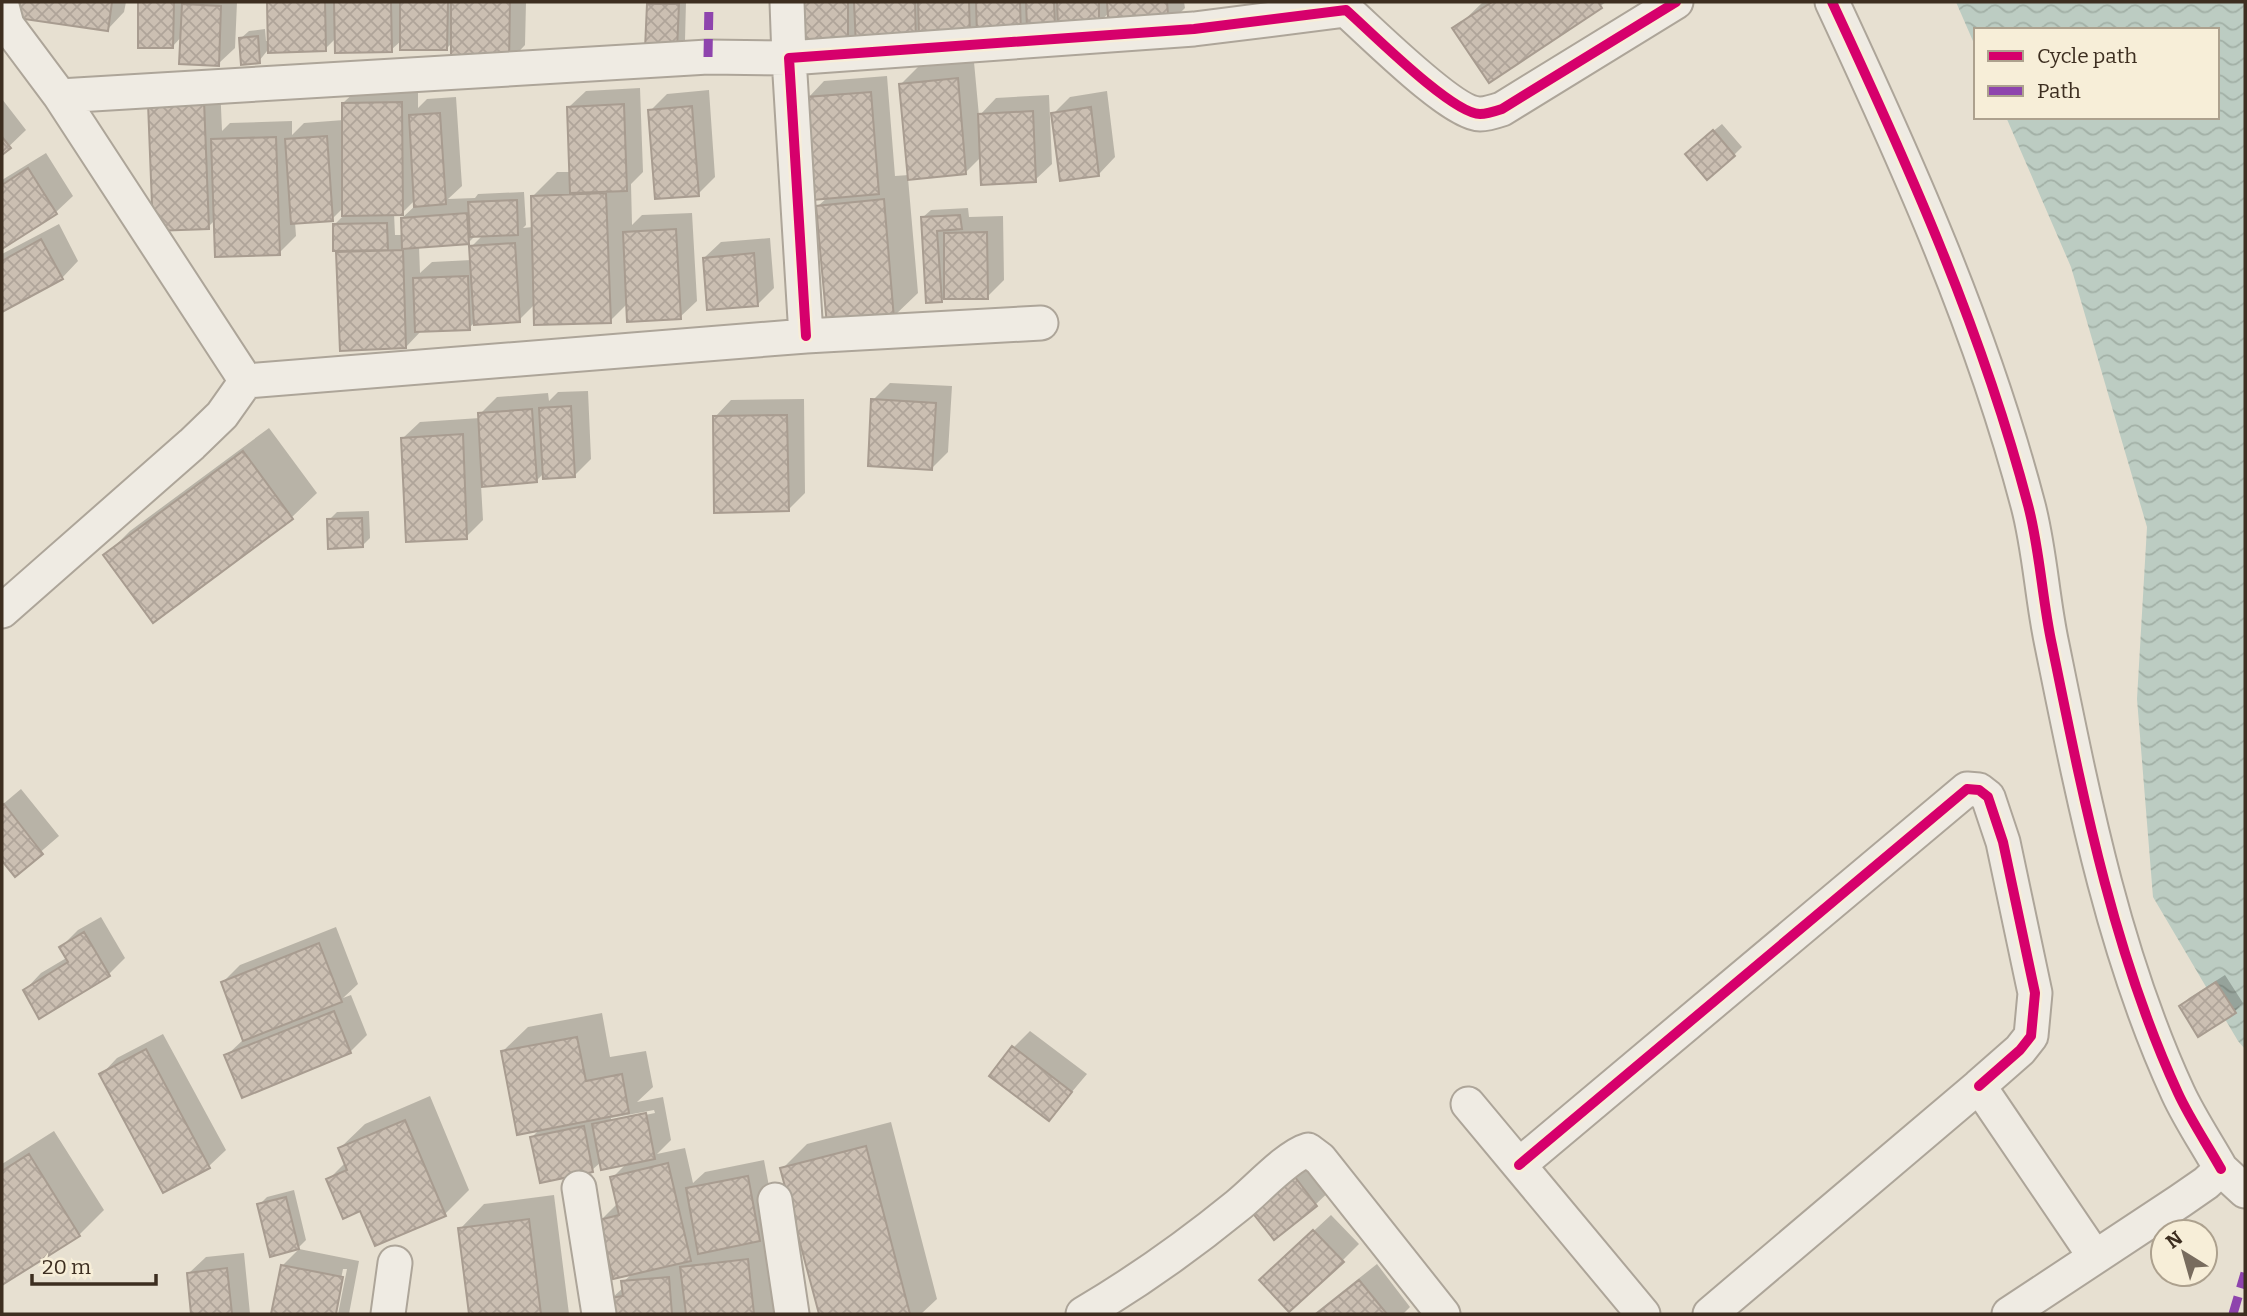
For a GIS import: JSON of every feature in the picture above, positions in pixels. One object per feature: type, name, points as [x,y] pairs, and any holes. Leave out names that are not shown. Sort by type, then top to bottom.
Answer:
[{"type":"street","points":[[787,2],[806,336]]},
{"type":"street","points":[[60,96],[708,57],[789,58],[1193,15],[1343,6],[1434,89],[1462,108],[1480,114],[1502,109],[1676,2]]},
{"type":"street","points":[[1832,2],[1947,261],[2001,414],[2029,508],[2051,640],[2108,894],[2147,1016],[2179,1094],[2202,1184]]},
{"type":"street","points":[[2,8],[12,32],[60,96],[246,381]]},
{"type":"street","points":[[246,381],[806,336],[1041,323]]},
{"type":"street","points":[[2,611],[192,444],[222,415],[246,381]]},
{"type":"street","points":[[1519,1165],[1952,800],[1968,789],[1979,790],[1988,797],[2003,842],[2035,993],[2031,1036],[2020,1051],[1710,1314]]},
{"type":"street","points":[[1979,1086],[2095,1257]]},
{"type":"street","points":[[1468,1104],[1643,1314]]},
{"type":"street","points":[[1083,1314],[1185,1248],[1296,1155],[1308,1150],[1320,1159],[1443,1314]]},
{"type":"street","points":[[2009,1314],[2202,1184],[2245,1191]]},
{"type":"street","points":[[579,1188],[599,1314]]},
{"type":"street","points":[[775,1200],[792,1314]]},
{"type":"street","points":[[388,1314],[395,1264]]},
{"type":"water","points":[[1956,2],[2245,2],[2245,1049],[2153,897],[2137,699],[2147,527],[2071,267],[2007,119],[2219,119],[2219,28],[1974,28],[1974,43]]},
{"type":"building","points":[[20,2],[112,2],[108,31],[17,18]]},
{"type":"building","points":[[138,2],[174,2],[173,48],[138,48]]},
{"type":"building","points":[[267,2],[325,2],[326,51],[268,53]]},
{"type":"building","points":[[334,2],[391,2],[392,52],[335,53]]},
{"type":"building","points":[[400,2],[448,2],[447,50],[400,50]]},
{"type":"building","points":[[451,2],[510,2],[509,63],[451,64]]},
{"type":"building","points":[[801,2],[848,2],[848,49],[801,49]]},
{"type":"building","points":[[854,2],[915,2],[916,44],[856,46]]},
{"type":"building","points":[[918,2],[969,2],[970,36],[919,37]]},
{"type":"building","points":[[976,2],[1020,2],[1021,34],[977,35]]},
{"type":"building","points":[[1026,2],[1054,2],[1055,27],[1027,28]]},
{"type":"building","points":[[1057,2],[1099,2],[1099,24],[1058,26]]},
{"type":"building","points":[[1107,2],[1167,2],[1169,26],[1109,31]]},
{"type":"building","points":[[1492,2],[1598,2],[1602,8],[1489,83],[1452,28]]},
{"type":"building","points":[[182,4],[221,6],[219,66],[179,64]]},
{"type":"building","points":[[647,4],[679,4],[677,50],[645,49]]},
{"type":"building","points":[[258,36],[260,63],[241,65],[239,38]]},
{"type":"building","points":[[958,78],[966,174],[908,180],[899,84]]},
{"type":"building","points":[[871,92],[879,194],[813,200],[806,97]]},
{"type":"building","points":[[204,100],[209,229],[153,231],[148,103]]},
{"type":"building","points":[[402,102],[403,215],[342,216],[342,103]]},
{"type":"building","points":[[624,104],[627,191],[570,193],[567,107]]},
{"type":"building","points":[[692,106],[699,196],[655,199],[648,110]]},
{"type":"building","points":[[1091,107],[1099,176],[1060,181],[1051,113]]},
{"type":"building","points":[[1033,111],[1036,182],[981,185],[978,114]]},
{"type":"building","points":[[440,113],[446,204],[414,207],[409,115]]},
{"type":"building","points":[[1713,130],[1735,156],[1707,180],[1685,154]]},
{"type":"building","points":[[327,136],[333,221],[291,224],[285,139]]},
{"type":"building","points":[[2,137],[11,148],[2,155]]},
{"type":"building","points":[[276,137],[280,255],[215,257],[211,139]]},
{"type":"building","points":[[28,168],[57,214],[2,249],[2,185]]},
{"type":"building","points":[[606,193],[611,323],[534,325],[531,196]]},
{"type":"building","points":[[884,199],[894,319],[827,325],[816,206]]},
{"type":"building","points":[[517,200],[518,235],[470,237],[468,202]]},
{"type":"building","points":[[467,213],[469,244],[402,249],[401,218]]},
{"type":"building","points":[[960,215],[962,229],[937,231],[942,302],[926,303],[921,217]]},
{"type":"building","points":[[387,223],[388,250],[333,251],[333,224]]},
{"type":"building","points":[[676,229],[681,319],[627,322],[623,232]]},
{"type":"building","points":[[987,232],[988,299],[944,299],[944,233]]},
{"type":"building","points":[[41,239],[63,279],[2,312],[2,261]]},
{"type":"building","points":[[515,243],[520,322],[474,325],[469,246]]},
{"type":"building","points":[[403,250],[406,348],[340,351],[336,252]]},
{"type":"building","points":[[754,253],[758,306],[707,310],[703,258]]},
{"type":"building","points":[[468,276],[470,330],[415,332],[413,278]]},
{"type":"building","points":[[871,399],[936,403],[932,470],[868,466]]},
{"type":"building","points":[[571,406],[575,477],[543,479],[539,408]]},
{"type":"building","points":[[532,409],[537,482],[482,487],[478,413]]},
{"type":"building","points":[[787,415],[789,511],[714,513],[713,416]]},
{"type":"building","points":[[463,434],[467,539],[406,542],[401,438]]},
{"type":"building","points":[[243,451],[293,519],[153,623],[103,555]]},
{"type":"building","points":[[362,518],[363,547],[328,549],[327,519]]},
{"type":"building","points":[[4,804],[43,854],[15,877],[2,861]]},
{"type":"building","points":[[84,932],[110,976],[39,1019],[23,990],[68,962],[59,947]]},
{"type":"building","points":[[319,943],[342,1002],[243,1041],[221,982]]},
{"type":"building","points":[[2216,982],[2236,1013],[2198,1037],[2179,1006]]},
{"type":"building","points":[[334,1011],[351,1053],[242,1098],[224,1055]]},
{"type":"building","points":[[577,1037],[586,1081],[622,1074],[629,1113],[517,1135],[501,1051]]},
{"type":"building","points":[[1012,1046],[1072,1092],[1049,1121],[989,1076]]},
{"type":"building","points":[[146,1049],[210,1168],[163,1193],[99,1074]]},
{"type":"building","points":[[646,1113],[655,1159],[601,1170],[592,1124]]},
{"type":"building","points":[[405,1120],[446,1216],[375,1246],[360,1211],[343,1219],[326,1179],[347,1170],[338,1148]]},
{"type":"building","points":[[584,1126],[593,1172],[540,1183],[530,1137]]},
{"type":"building","points":[[866,1146],[910,1314],[819,1314],[780,1168]]},
{"type":"building","points":[[29,1154],[80,1236],[2,1285],[2,1171]]},
{"type":"building","points":[[668,1163],[691,1261],[613,1279],[599,1220],[619,1215],[610,1177]]},
{"type":"building","points":[[748,1176],[760,1241],[698,1254],[686,1188]]},
{"type":"building","points":[[1295,1177],[1317,1206],[1274,1240],[1251,1211]]},
{"type":"building","points":[[286,1197],[299,1249],[270,1257],[257,1204]]},
{"type":"building","points":[[529,1219],[541,1314],[469,1314],[458,1228]]},
{"type":"building","points":[[1313,1230],[1344,1262],[1289,1312],[1259,1280]]},
{"type":"building","points":[[748,1259],[754,1314],[686,1314],[680,1267]]},
{"type":"building","points":[[281,1265],[343,1277],[336,1314],[271,1314]]},
{"type":"building","points":[[227,1268],[232,1314],[191,1314],[187,1273]]},
{"type":"building","points":[[669,1277],[672,1314],[612,1314],[610,1298],[623,1296],[621,1281]]},
{"type":"building","points":[[1359,1280],[1387,1314],[1316,1314]]},
{"type":"marked path","points":[[708,57],[709,2]]},
{"type":"marked path","points":[[2233,1314],[2245,1273]]},
{"type":"cycle path","points":[[806,336],[789,58],[1194,29],[1346,10],[1432,87],[1467,110],[1483,114],[1502,109],[1676,2]]},
{"type":"cycle path","points":[[1832,2],[1915,187],[1989,376],[2032,522],[2049,628],[2088,816],[2118,929],[2155,1040],[2178,1093],[2221,1169]]},
{"type":"cycle path","points":[[1519,1165],[1967,789],[1979,790],[1988,797],[2003,842],[2035,993],[2031,1036],[2020,1050],[1979,1086]]}]
